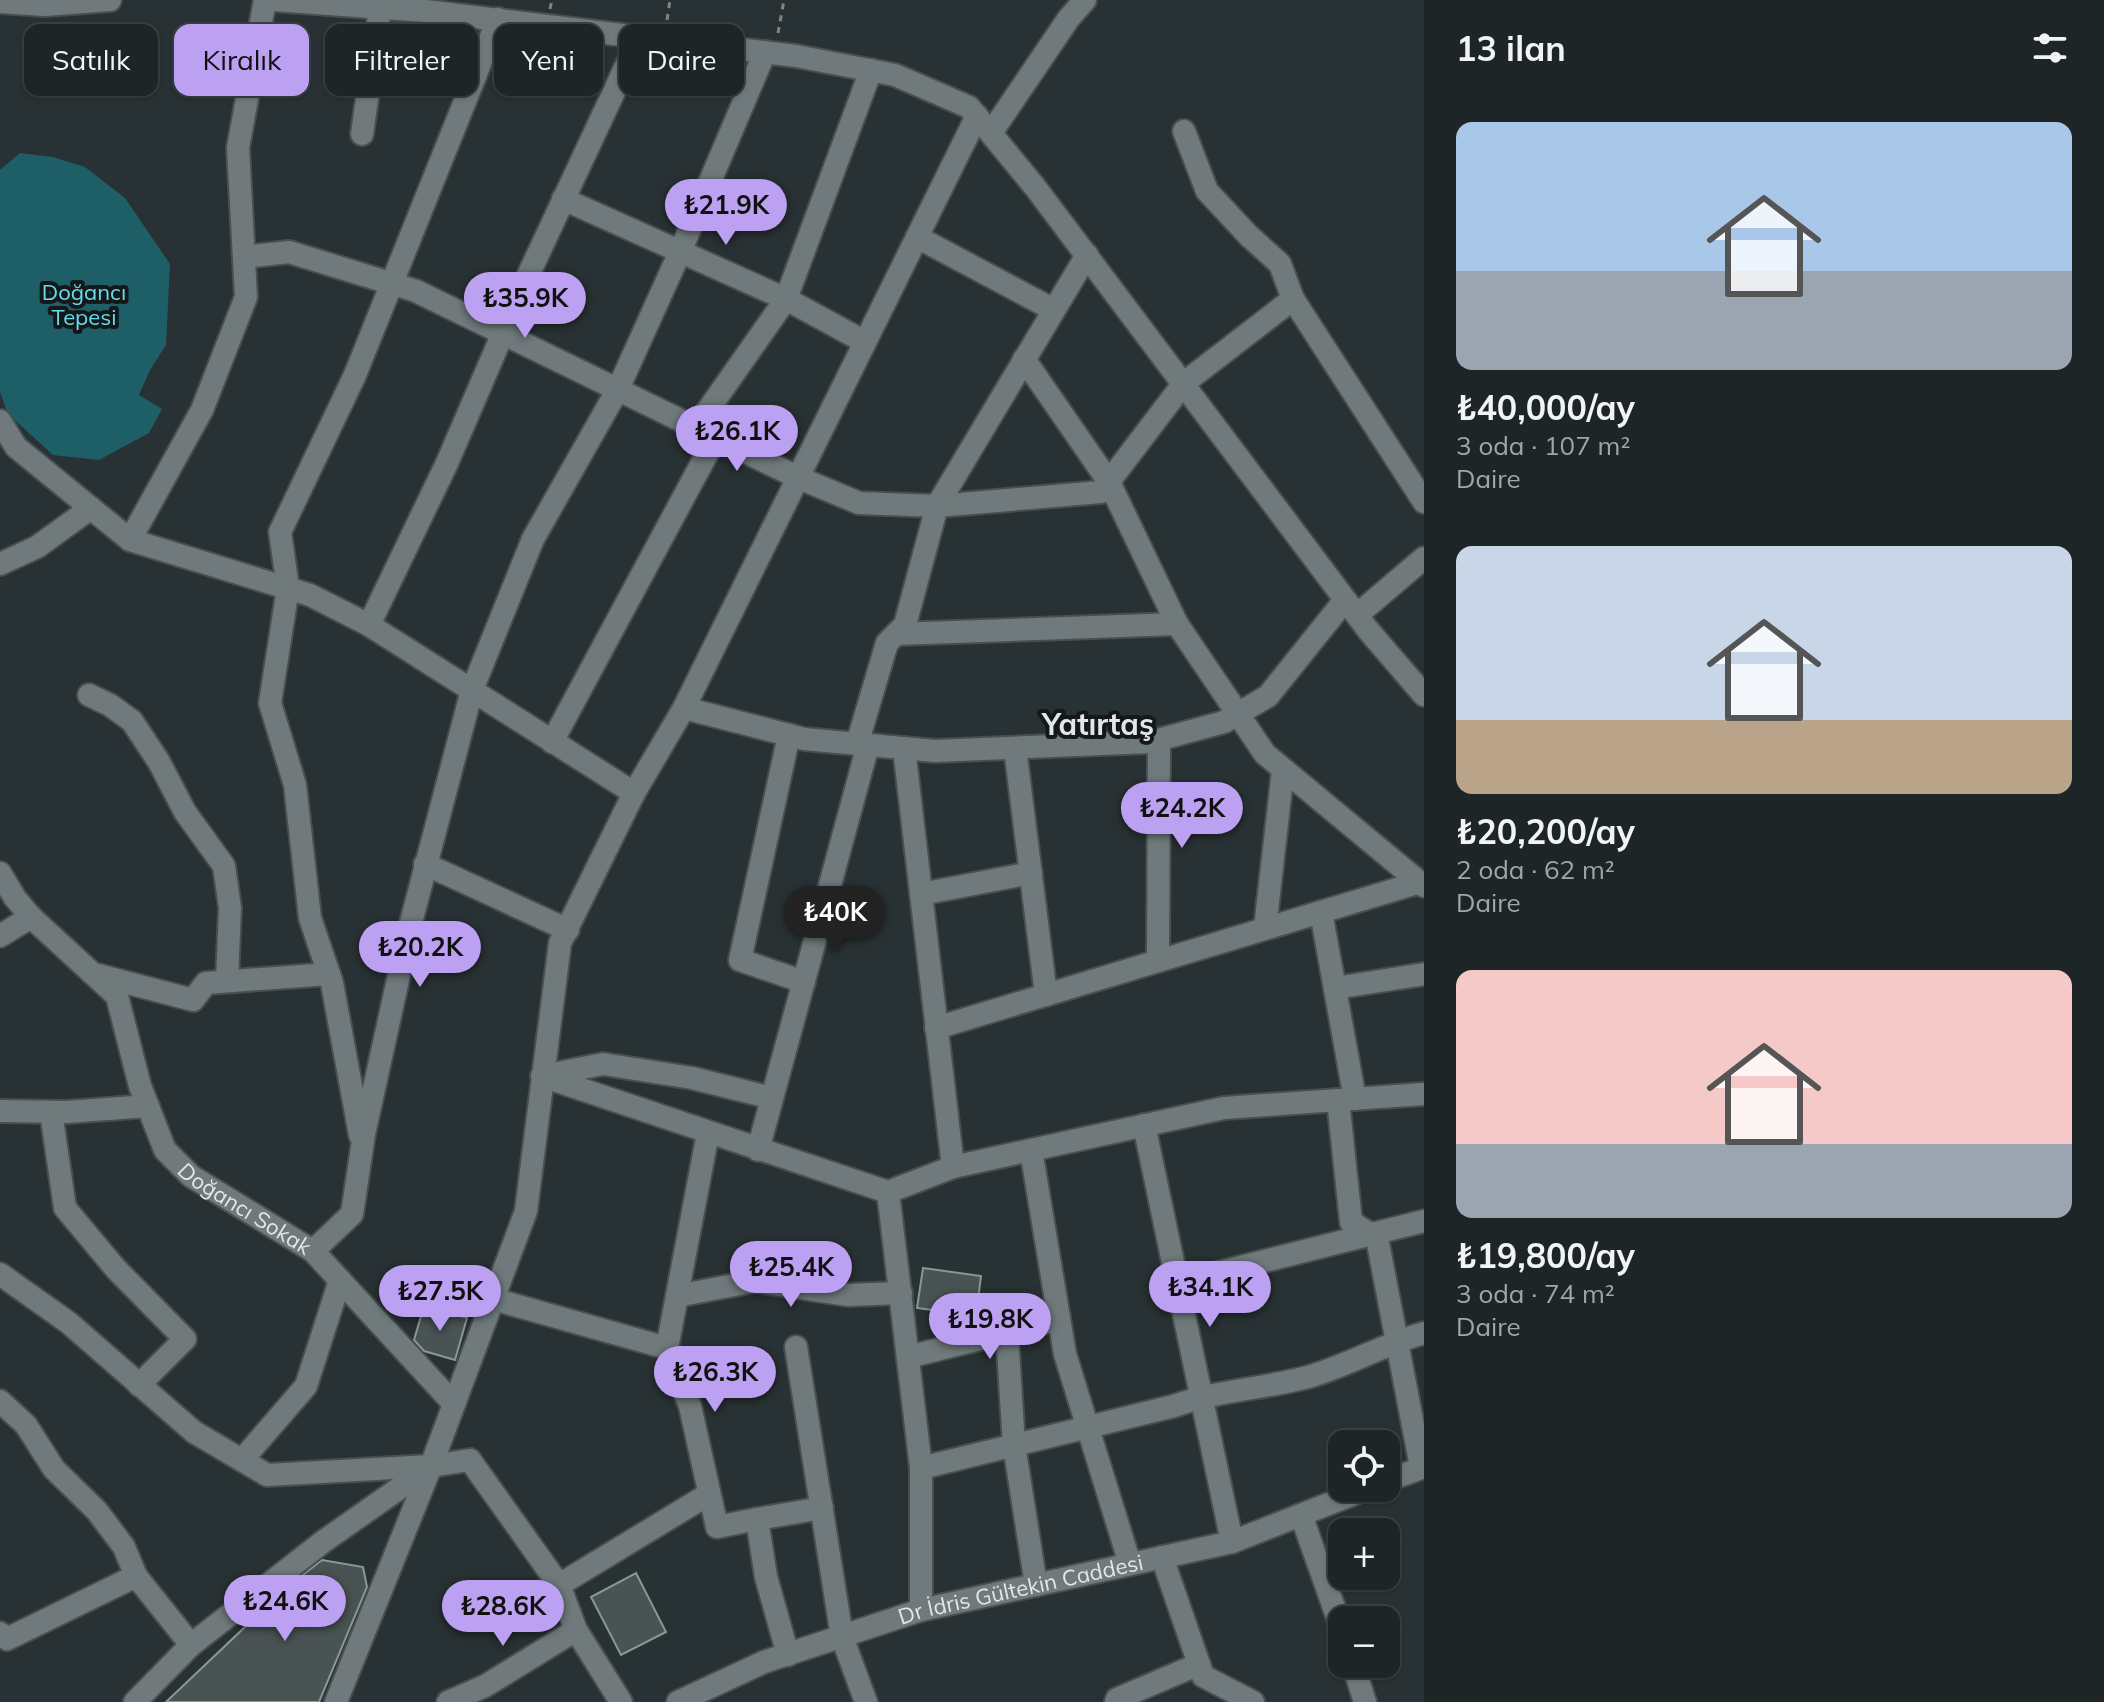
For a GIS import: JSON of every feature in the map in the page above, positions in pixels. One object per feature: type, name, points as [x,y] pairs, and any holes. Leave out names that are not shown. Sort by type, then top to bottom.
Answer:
[{"type":"street","points":[[0,14],[45,5],[107,0]]},
{"type":"street","points":[[130,540],[202,410],[246,297],[238,148],[265,0]]},
{"type":"street","points":[[274,0],[339,2],[619,33]]},
{"type":"street","points":[[336,1702],[431,1466],[526,1211],[560,943],[634,793],[684,708],[917,237],[984,124],[1085,0]]},
{"type":"street","points":[[0,2],[45,5]]},
{"type":"street","points":[[362,134],[380,8]]},
{"type":"street","points":[[362,1148],[329,974],[310,918],[295,785],[270,703],[288,588],[280,532],[355,375],[498,19]]},
{"type":"street","points":[[744,49],[871,70],[908,80],[969,107],[1087,255],[1351,607],[1424,695]]},
{"type":"street","points":[[313,1251],[352,1214],[362,1148],[425,864],[472,690],[533,539],[618,389],[770,52]]},
{"type":"street","points":[[552,742],[706,432],[786,299],[871,70]]},
{"type":"street","points":[[369,625],[447,463],[563,199],[619,80]]},
{"type":"street","points":[[1184,131],[1207,191],[1280,264],[1293,299],[1424,502]]},
{"type":"street","points":[[563,199],[786,299],[865,342]]},
{"type":"street","points":[[917,237],[1054,310]]},
{"type":"street","points":[[244,257],[289,252],[416,291],[799,478],[859,503],[937,506],[1101,492],[1184,383],[1293,299]]},
{"type":"street","points":[[758,1150],[804,982],[887,643],[905,625],[937,506],[1087,255]]},
{"type":"street","points":[[1024,359],[1109,482],[1177,624],[1265,754],[1420,884]]},
{"type":"street","points":[[0,421],[16,447],[130,540],[310,595],[369,625],[634,793]]},
{"type":"street","points":[[0,564],[37,547],[91,508]]},
{"type":"street","points":[[684,708],[789,735],[935,751],[1159,740],[1224,722],[1268,696],[1351,607],[1424,558]]},
{"type":"street","points":[[896,634],[1177,624]]},
{"type":"street","points":[[89,695],[132,721],[159,762],[185,812],[224,866],[230,908],[227,981]]},
{"type":"street","points":[[789,735],[740,960],[804,982]]},
{"type":"street","points":[[1158,961],[1159,740]]},
{"type":"street","points":[[904,748],[953,1167]]},
{"type":"street","points":[[1015,748],[1046,995]]},
{"type":"street","points":[[1265,928],[1283,770]]},
{"type":"street","points":[[425,864],[568,930]]},
{"type":"street","name":"Doğancı Sokak","points":[[0,873],[31,917],[117,996],[140,1086],[165,1150],[191,1176],[313,1251],[454,1404]]},
{"type":"street","points":[[921,894],[1031,873]]},
{"type":"street","points":[[936,1028],[1420,884]]},
{"type":"street","points":[[1321,912],[1335,988],[1347,1099],[1351,1222],[1377,1238],[1422,1467],[1400,1476]]},
{"type":"street","points":[[0,936],[31,917]]},
{"type":"street","points":[[95,974],[193,1000],[206,983],[329,974]]},
{"type":"street","points":[[1335,988],[1424,974]]},
{"type":"street","points":[[542,1076],[603,1064],[692,1078],[772,1098]]},
{"type":"street","points":[[542,1076],[888,1192],[953,1167],[1224,1108],[1424,1094]]},
{"type":"street","points":[[0,1111],[51,1112],[148,1106]]},
{"type":"street","points":[[51,1112],[65,1208],[116,1269],[185,1339],[139,1385]]},
{"type":"street","points":[[1144,1125],[1232,1542]]},
{"type":"street","points":[[708,1133],[667,1348],[690,1406],[717,1527],[822,1508]]},
{"type":"street","points":[[1031,1150],[1065,1354],[1130,1564]]},
{"type":"street","points":[[888,1192],[921,1468],[921,1610]]},
{"type":"street","points":[[1177,1283],[1424,1221]]},
{"type":"street","points":[[242,1460],[306,1386],[340,1280]]},
{"type":"street","points":[[677,1296],[755,1281],[848,1295],[901,1293]]},
{"type":"street","points":[[3,1283],[69,1323],[194,1432],[267,1475],[431,1466],[470,1460],[559,1585],[576,1630],[621,1702]]},
{"type":"street","points":[[493,1299],[667,1348]]},
{"type":"street","points":[[908,1357],[1059,1319]]},
{"type":"street","points":[[921,1468],[1174,1406],[1201,1396],[1309,1376],[1424,1333]]},
{"type":"street","points":[[1007,1334],[1014,1445],[1036,1585]]},
{"type":"street","points":[[796,1347],[842,1637],[866,1702]]},
{"type":"street","points":[[0,1401],[26,1425],[54,1469],[97,1511],[124,1547],[136,1576],[191,1645]]},
{"type":"street","points":[[135,1702],[191,1645],[324,1541],[431,1466]]},
{"type":"street","points":[[559,1585],[709,1494]]},
{"type":"street","name":"Dr İdris Gültekin Caddesi","points":[[678,1702],[764,1662],[921,1610],[1232,1542],[1334,1502]]},
{"type":"street","points":[[1301,1515],[1333,1606]]},
{"type":"street","points":[[757,1519],[766,1577],[788,1655]]},
{"type":"street","points":[[1162,1557],[1203,1676],[1253,1702]]},
{"type":"street","points":[[0,1633],[7,1639],[136,1576]]},
{"type":"street","points":[[448,1702],[485,1686],[576,1630]]},
{"type":"street","points":[[1116,1702],[1199,1664]]},
{"type":"street","points":[[1357,1678],[1365,1702]]},
{"type":"path","points":[[770,52],[784,0]]},
{"type":"green space","name":"Doğancı Tepesi","points":[[20,153],[53,157],[85,167],[125,198],[170,264],[166,345],[139,395],[162,409],[149,433],[99,460],[53,455],[8,414],[0,392],[0,170]]},
{"type":"building","points":[[923,1268],[981,1276],[976,1316],[917,1308]]},
{"type":"building","points":[[424,1306],[467,1318],[455,1360],[424,1351],[414,1340]]},
{"type":"building","points":[[322,1560],[363,1567],[367,1587],[319,1702],[166,1702],[286,1588]]},
{"type":"building","points":[[636,1573],[666,1632],[621,1655],[591,1597]]},
{"type":"district","name":"Yatırtaş","points":[[1098,724]]}]
